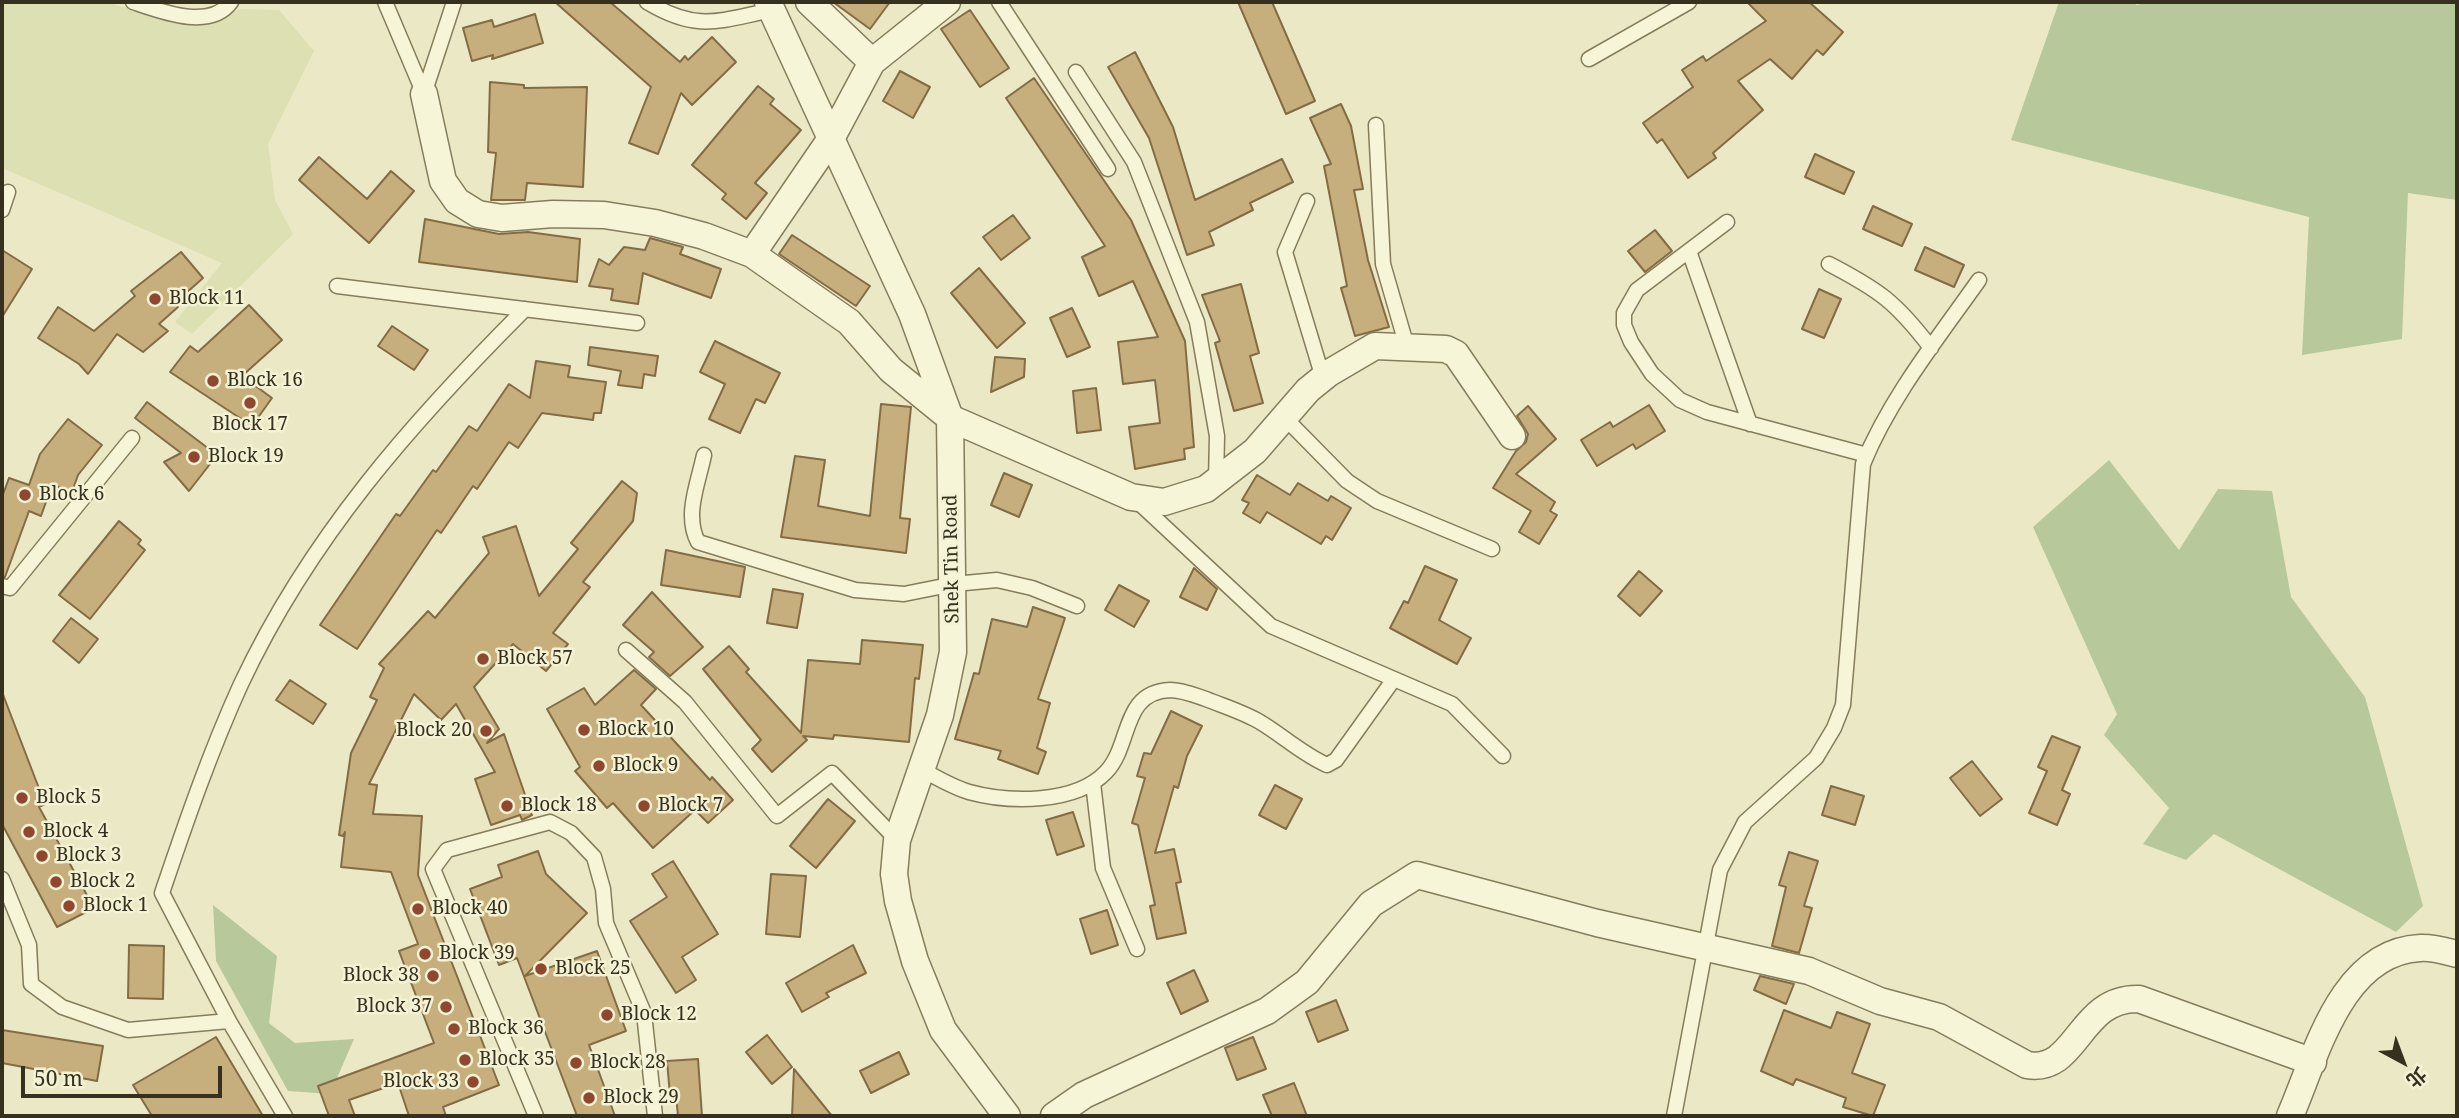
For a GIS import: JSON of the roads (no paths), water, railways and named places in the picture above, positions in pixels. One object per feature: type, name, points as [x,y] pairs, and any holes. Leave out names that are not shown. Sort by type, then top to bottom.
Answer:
[{"type":"street","points":[[809,2],[872,62]]},
{"type":"street","points":[[752,254],[832,137],[872,62],[947,2]]},
{"type":"street","name":"Shek Tin Road","points":[[770,6],[912,314],[950,418],[953,652],[948,689],[897,840],[894,874],[898,901],[915,961],[943,1030],[1007,1116]]},
{"type":"street","points":[[424,94],[443,181],[457,201],[478,214],[502,218],[553,214],[604,215],[704,236],[752,254],[849,323],[891,370],[950,418],[1132,497],[1172,500],[1206,489],[1255,450],[1323,378],[1375,346],[1446,349],[1457,354],[1511,436]]},
{"type":"street","points":[[1054,1116],[1084,1095],[1267,1011],[1307,982],[1371,904],[1417,874],[1597,923],[1809,971],[1880,1001],[1939,1017],[2027,1065],[2040,1067],[2051,1063],[2099,1010],[2124,998],[2139,999],[2313,1062]]},
{"type":"street","points":[[2290,1116],[2327,1022],[2362,974],[2382,960],[2402,951],[2420,948],[2457,954]]},
{"type":"lane","points":[[133,2],[170,13],[197,16],[223,11],[231,2]]},
{"type":"lane","points":[[385,2],[424,94]]},
{"type":"lane","points":[[424,94],[454,2]]},
{"type":"lane","points":[[647,2],[671,16],[704,24],[770,6]]},
{"type":"lane","points":[[999,2],[1108,169]]},
{"type":"lane","points":[[1589,59],[1689,2]]},
{"type":"lane","points":[[1076,72],[1135,162],[1197,322],[1217,436],[1216,481]]},
{"type":"lane","points":[[1376,125],[1383,264],[1407,347]]},
{"type":"lane","points":[[2,210],[8,192]]},
{"type":"lane","points":[[1307,201],[1285,252],[1323,378]]},
{"type":"lane","points":[[1727,222],[1637,290],[1625,313],[1624,325],[1652,374],[1680,400],[1707,412],[1867,455]]},
{"type":"lane","points":[[1689,251],[1750,424]]},
{"type":"lane","points":[[1829,264],[1877,289],[1905,314],[1931,348]]},
{"type":"lane","points":[[1674,1116],[1720,870],[1745,822],[1816,758],[1834,728],[1843,705],[1863,464],[1931,348],[1979,280]]},
{"type":"lane","points":[[337,286],[637,323]]},
{"type":"lane","points":[[285,1116],[229,1021],[162,893],[218,737],[270,628],[333,526],[407,431],[525,309]]},
{"type":"lane","points":[[1285,418],[1347,481],[1377,501],[1492,549]]},
{"type":"lane","points":[[2,586],[10,588],[132,438]]},
{"type":"lane","points":[[704,455],[691,527],[698,542],[855,590],[904,594],[954,584],[998,580],[1032,588],[1077,606]]},
{"type":"lane","points":[[1132,497],[1271,625],[1452,704],[1503,756]]},
{"type":"lane","points":[[626,650],[685,702],[777,816],[832,773],[897,840]]},
{"type":"lane","points":[[921,769],[945,783],[995,796],[1057,794],[1080,790],[1093,783],[1114,762],[1129,717],[1138,703],[1150,694],[1174,690],[1221,705],[1258,721],[1327,765],[1336,760],[1394,679]]},
{"type":"lane","points":[[1093,783],[1103,868],[1137,949]]},
{"type":"lane","points":[[536,1116],[433,870],[447,850],[550,822],[571,833],[594,857],[603,889],[606,923],[644,1013],[654,1116]]},
{"type":"lane","points":[[2,879],[29,945],[32,984],[62,1007],[128,1030],[229,1021]]},
{"type":"place","name":"Block 11","points":[[155,299]]},
{"type":"place","name":"Block 16","points":[[213,381]]},
{"type":"place","name":"Block 17","points":[[250,403]]},
{"type":"place","name":"Block 19","points":[[194,457]]},
{"type":"place","name":"Block 6","points":[[25,495]]},
{"type":"place","name":"Block 57","points":[[483,659]]},
{"type":"place","name":"Block 10","points":[[584,730]]},
{"type":"place","name":"Block 20","points":[[486,731]]},
{"type":"place","name":"Block 9","points":[[599,766]]},
{"type":"place","name":"Block 5","points":[[22,798]]},
{"type":"place","name":"Block 18","points":[[507,806]]},
{"type":"place","name":"Block 7","points":[[644,806]]},
{"type":"place","name":"Block 4","points":[[29,832]]},
{"type":"place","name":"Block 3","points":[[42,856]]},
{"type":"place","name":"Block 2","points":[[56,882]]},
{"type":"place","name":"Block 1","points":[[69,906]]},
{"type":"place","name":"Block 40","points":[[418,909]]},
{"type":"place","name":"Block 39","points":[[425,954]]},
{"type":"place","name":"Block 25","points":[[541,969]]},
{"type":"place","name":"Block 38","points":[[433,976]]},
{"type":"place","name":"Block 37","points":[[446,1007]]},
{"type":"place","name":"Block 12","points":[[607,1015]]},
{"type":"place","name":"Block 36","points":[[454,1029]]},
{"type":"place","name":"Block 35","points":[[465,1060]]},
{"type":"place","name":"Block 28","points":[[576,1063]]},
{"type":"place","name":"Block 33","points":[[473,1082]]},
{"type":"place","name":"Block 29","points":[[589,1098]]}]
